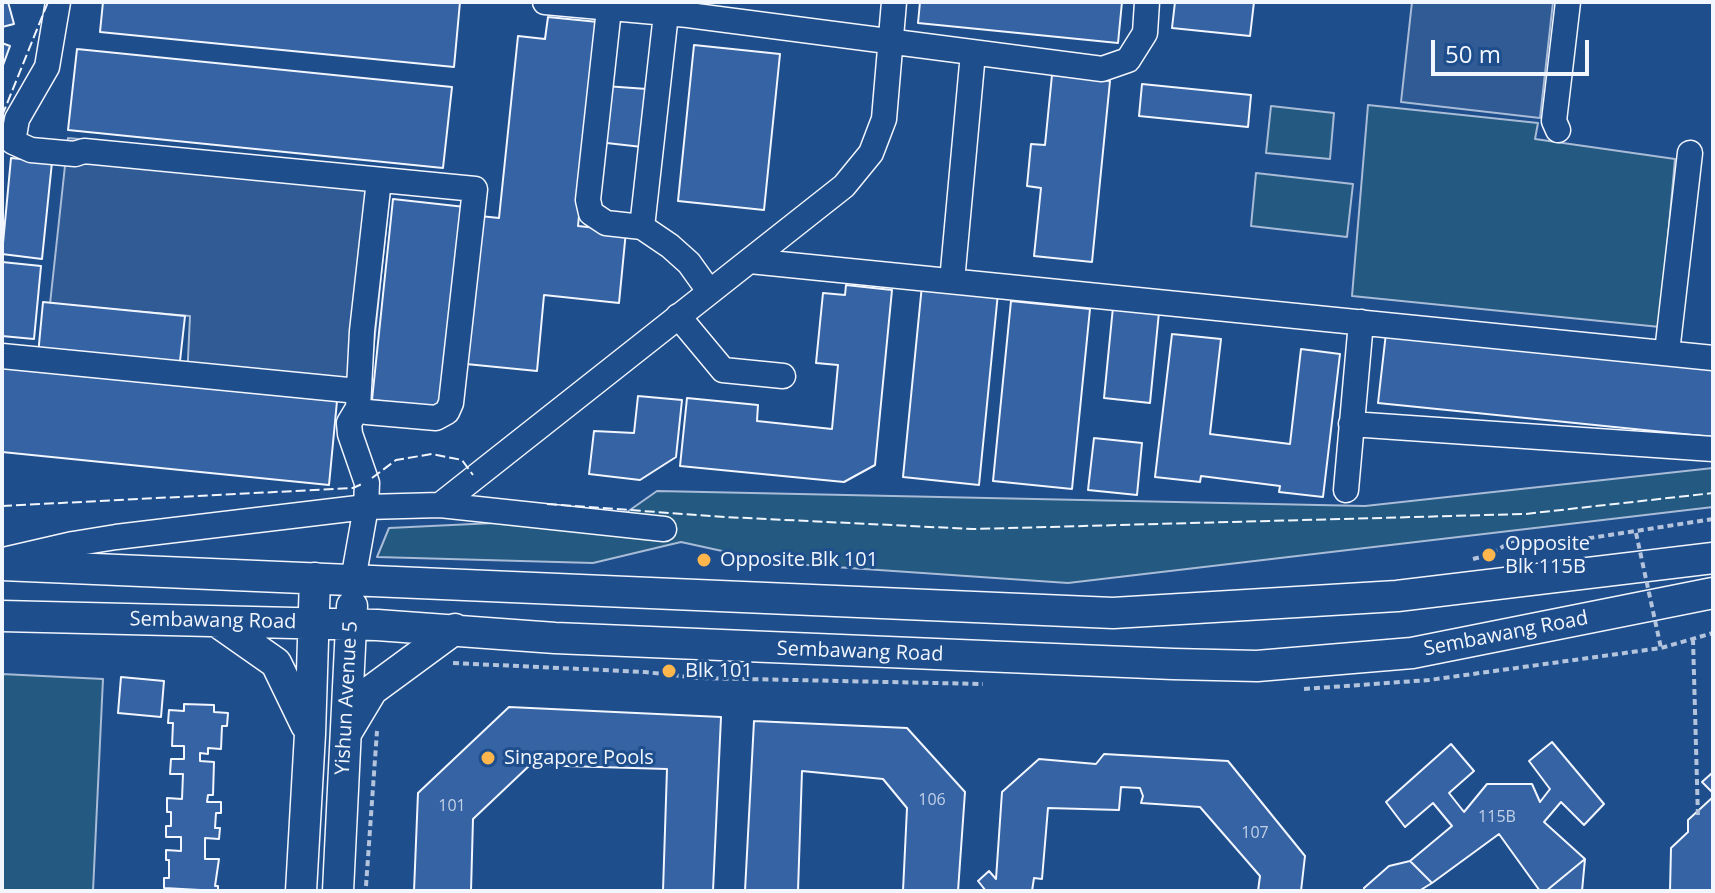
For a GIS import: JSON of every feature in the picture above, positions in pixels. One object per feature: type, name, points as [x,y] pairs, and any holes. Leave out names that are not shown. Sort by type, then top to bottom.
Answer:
[{"type":"main road","points":[[2,563],[228,577],[315,578],[1113,613],[1397,596],[1713,558]]},
{"type":"main road","name":"Yishun Avenue 5","points":[[301,891],[315,578]]},
{"type":"main road","name":"Yishun Avenue 5","points":[[338,891],[353,580]]},
{"type":"main road","name":"Sembawang Road","points":[[2,616],[351,624],[570,639],[1257,666],[1412,653],[1713,593]]},
{"type":"main road","points":[[219,623],[276,663],[310,734]]},
{"type":"main road","points":[[344,738],[372,690],[455,629]]},
{"type":"lane","points":[[2,356],[358,400],[367,412],[436,418],[447,412],[451,403],[475,189],[84,151],[75,154],[31,150],[13,142],[17,119],[47,67],[58,2]]},
{"type":"lane","points":[[545,2],[609,9],[681,10],[891,42],[1102,69],[1128,60],[1145,33],[1147,2]]},
{"type":"lane","points":[[440,505],[844,186],[871,153],[884,119],[894,2]]},
{"type":"lane","points":[[1558,130],[1554,121],[1568,2]]},
{"type":"lane","points":[[609,9],[588,200],[591,213],[606,223],[642,227],[689,263],[709,291]]},
{"type":"lane","points":[[642,227],[681,10]]},
{"type":"lane","points":[[952,281],[973,53]]},
{"type":"lane","points":[[1667,352],[1690,153]]},
{"type":"lane","name":"Yishun Avenue 5","points":[[353,580],[366,507],[367,483],[349,423],[358,400],[378,189],[382,181]]},
{"type":"lane","points":[[750,261],[1713,358]]},
{"type":"lane","points":[[678,316],[723,370],[783,376]]},
{"type":"lane","points":[[1346,490],[1361,322]]},
{"type":"lane","points":[[1351,424],[1713,449]]},
{"type":"lane","points":[[2,563],[73,544],[116,537],[366,507],[440,505],[664,529]]},
{"type":"path","points":[[1512,541],[1571,541],[1713,519]]},
{"type":"path","points":[[1636,533],[1661,648]]},
{"type":"path","points":[[1290,689],[1321,690],[1429,680],[1661,648],[1713,633]]},
{"type":"path","points":[[1693,639],[1698,818]]},
{"type":"path","points":[[444,662],[645,672],[698,678],[992,684]]},
{"type":"path","points":[[365,891],[378,725]]},
{"type":"shaded area","points":[[1412,2],[1553,2],[1540,118],[1401,102]]},
{"type":"shaded area","points":[[1368,105],[1538,123],[1535,139],[1675,159],[1660,327],[1352,296]]},
{"type":"shaded area","points":[[1271,106],[1334,113],[1330,159],[1266,153]]},
{"type":"shaded area","points":[[68,138],[392,171],[368,402],[187,380],[190,316],[50,304]]},
{"type":"shaded area","points":[[1256,173],[1353,184],[1347,237],[1251,226]]},
{"type":"shaded area","points":[[1713,468],[1713,507],[1068,583],[777,563],[681,542],[593,563],[377,557],[389,528],[620,517],[657,491],[1365,506]]},
{"type":"shaded area","points":[[2,674],[103,679],[93,891],[2,891]]},
{"type":"building","points":[[2,2],[8,2],[14,24],[2,27]]},
{"type":"building","points":[[103,2],[460,2],[454,67],[100,32]]},
{"type":"building","points":[[920,2],[1122,2],[1118,43],[918,23]]},
{"type":"building","points":[[1175,2],[1254,2],[1250,36],[1172,28]]},
{"type":"building","points":[[548,17],[598,22],[578,226],[626,231],[619,303],[544,295],[537,371],[466,364],[480,216],[499,218],[518,36],[545,39]]},
{"type":"building","points":[[2,43],[10,46],[2,68]]},
{"type":"building","points":[[694,45],[780,54],[764,210],[678,201]]},
{"type":"building","points":[[77,49],[452,87],[443,168],[68,130]]},
{"type":"building","points":[[1052,75],[1110,81],[1092,262],[1034,256],[1041,188],[1027,186],[1031,144],[1045,145]]},
{"type":"building","points":[[1142,84],[1251,95],[1248,127],[1139,116]]},
{"type":"building","points":[[605,86],[647,89],[642,147],[598,142]]},
{"type":"building","points":[[11,158],[52,162],[42,259],[2,254]]},
{"type":"building","points":[[393,199],[465,207],[442,408],[372,400]]},
{"type":"building","points":[[2,262],[41,266],[34,339],[2,336]]},
{"type":"building","points":[[846,285],[892,290],[875,465],[844,482],[680,466],[687,398],[758,405],[757,421],[832,429],[838,365],[816,363],[823,293],[845,295]]},
{"type":"building","points":[[922,285],[998,293],[979,485],[903,477]]},
{"type":"building","points":[[1011,301],[1090,309],[1072,489],[993,481]]},
{"type":"building","points":[[43,302],[185,316],[179,370],[38,355]]},
{"type":"building","points":[[1113,307],[1159,312],[1150,403],[1104,398]]},
{"type":"building","points":[[1386,333],[1713,366],[1713,437],[1378,403]]},
{"type":"building","points":[[1172,334],[1221,339],[1210,434],[1290,444],[1301,349],[1340,354],[1323,497],[1279,492],[1280,486],[1201,476],[1200,482],[1155,477]]},
{"type":"building","points":[[2,368],[337,401],[329,485],[2,452]]},
{"type":"building","points":[[638,396],[682,400],[676,457],[640,480],[589,474],[594,431],[634,433]]},
{"type":"building","points":[[1094,438],[1142,443],[1137,495],[1088,490]]},
{"type":"building","points":[[121,677],[164,681],[161,717],[118,713]]},
{"type":"building","points":[[184,704],[214,705],[214,712],[228,713],[227,726],[222,726],[221,749],[208,748],[208,754],[200,753],[200,761],[214,762],[213,795],[208,795],[207,802],[221,802],[221,813],[216,813],[215,828],[220,828],[219,839],[205,838],[205,859],[219,859],[215,886],[218,886],[218,891],[164,888],[164,878],[169,878],[166,850],[181,851],[181,837],[166,837],[166,826],[171,826],[167,798],[182,799],[183,774],[170,774],[171,759],[184,759],[184,746],[172,746],[173,723],[168,723],[169,710],[184,711]]},
{"type":"building","points":[[509,707],[721,717],[713,891],[663,891],[667,769],[530,765],[473,819],[471,891],[414,891],[418,793]]},
{"type":"building","points":[[754,721],[907,728],[965,792],[958,891],[903,891],[907,808],[883,779],[802,771],[798,891],[745,891]]},
{"type":"building","points":[[1552,742],[1604,804],[1584,825],[1561,802],[1544,822],[1585,859],[1546,891],[1540,891],[1499,834],[1432,883],[1410,861],[1452,826],[1433,803],[1405,827],[1386,802],[1451,744],[1474,771],[1449,793],[1464,812],[1487,784],[1532,784],[1540,802],[1550,789],[1529,761]]},
{"type":"building","points":[[1104,754],[1228,761],[1305,856],[1301,891],[1258,891],[1260,876],[1200,807],[1141,803],[1143,796],[1140,788],[1121,787],[1119,810],[1048,808],[1042,879],[1034,878],[1032,891],[986,891],[978,881],[989,871],[996,879],[1002,792],[1039,759],[1096,764]]},
{"type":"building","points":[[1713,774],[1713,793],[1702,782]]},
{"type":"building","points":[[1713,797],[1713,891],[1670,891],[1671,848],[1688,832],[1688,820]]},
{"type":"building","points":[[1585,859],[1582,891],[1546,891]]},
{"type":"building","points":[[1410,861],[1432,883],[1419,891],[1364,891],[1389,866]]},
{"type":"fence","points":[[2,116],[48,2]]},
{"type":"fence","points":[[372,478],[396,460],[432,454],[462,460],[473,475]]},
{"type":"fence","points":[[2,506],[353,488],[362,484]]},
{"type":"fence","points":[[547,504],[725,517],[973,529],[1525,514],[1713,493]]},
{"type":"place","name":"Opposite Blk 115B","points":[[1489,555]]},
{"type":"place","name":"Opposite Blk 101","points":[[704,560]]},
{"type":"place","name":"Blk 101","points":[[669,671]]},
{"type":"place","name":"Singapore Pools","points":[[488,758]]}]
